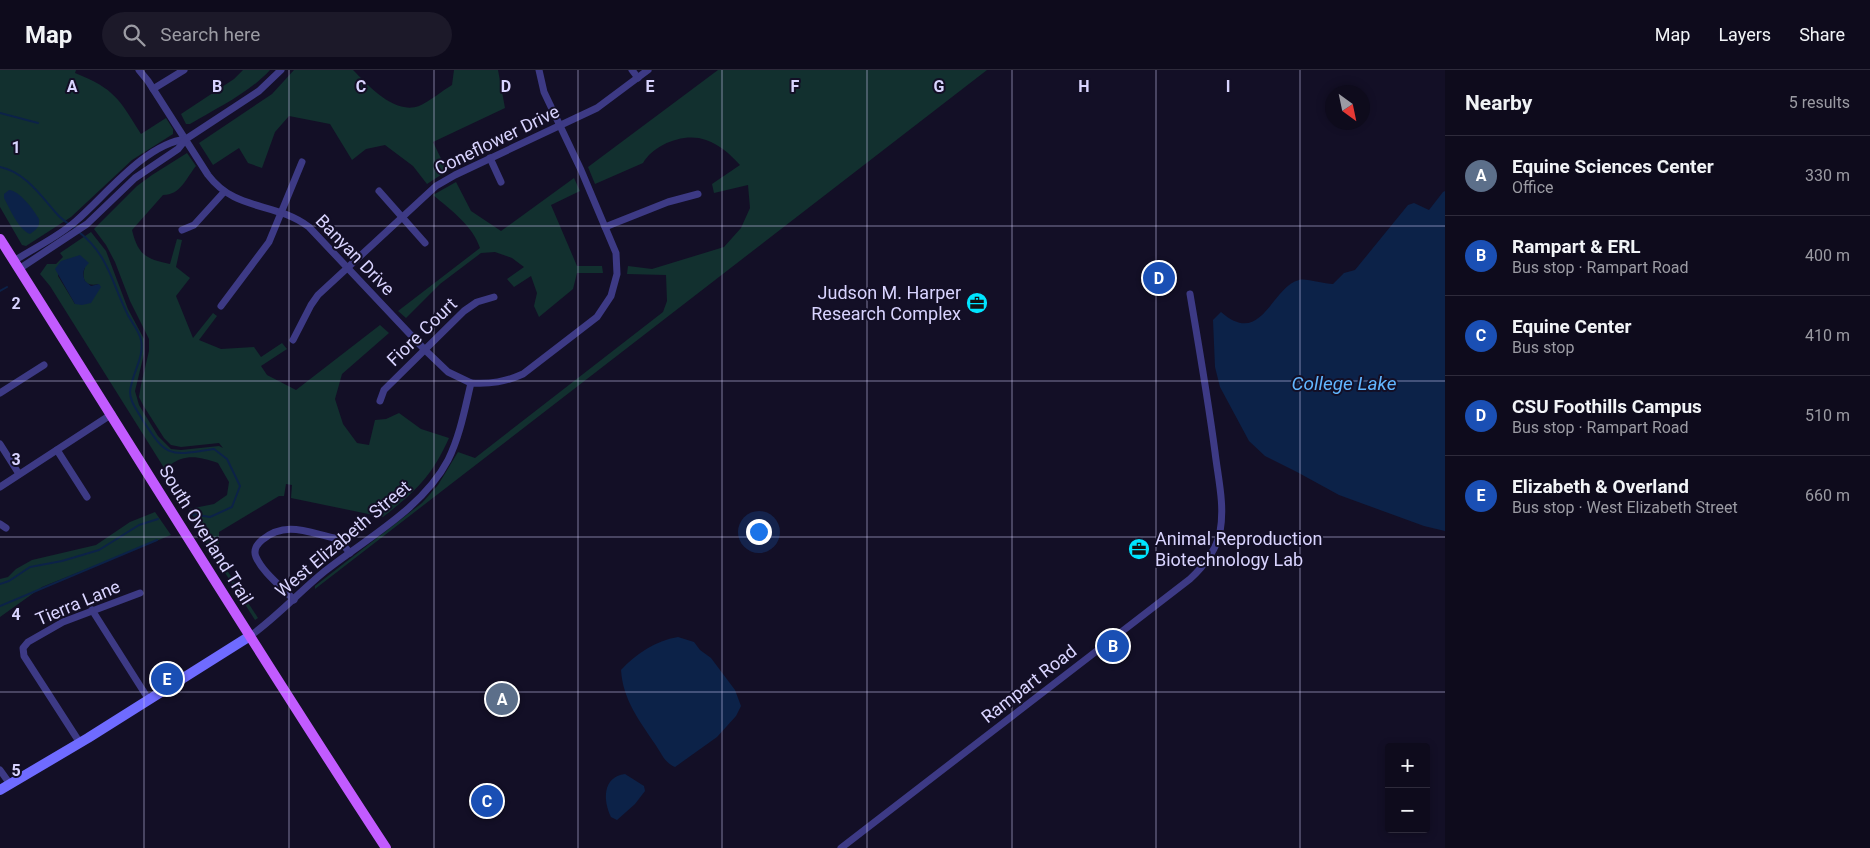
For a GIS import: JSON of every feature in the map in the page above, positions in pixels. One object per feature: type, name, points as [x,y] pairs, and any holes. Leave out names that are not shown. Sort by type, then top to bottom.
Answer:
[{"type":"main road","name":"South Overland Trail","points":[[0,239],[112,414],[180,526],[386,848]]},
{"type":"main road","name":"West Elizabeth Street","points":[[0,790],[80,743],[250,636]]},
{"type":"street","name":"Banyan Drive","points":[[139,70],[208,175],[224,192],[245,203],[282,212],[309,226],[448,372],[471,383]]},
{"type":"street","points":[[153,89],[184,70]]},
{"type":"street","points":[[17,265],[72,235],[87,224],[134,178],[178,149],[186,139],[259,91],[281,70]]},
{"type":"street","points":[[471,383],[495,384],[523,374],[597,317],[611,296],[617,274],[616,253],[544,92],[539,70]]},
{"type":"street","points":[[632,70],[638,78]]},
{"type":"street","name":"Coneflower Drive","points":[[293,340],[318,295],[436,186],[455,174],[602,104],[648,70]]},
{"type":"street","points":[[17,265],[75,222],[119,179],[143,159],[174,141],[186,139]]},
{"type":"street","points":[[490,158],[501,182]]},
{"type":"street","points":[[221,306],[264,252],[302,162]]},
{"type":"street","points":[[379,191],[425,243]]},
{"type":"street","points":[[182,230],[194,225],[224,192]]},
{"type":"street","points":[[605,228],[668,202],[698,194]]},
{"type":"street","points":[[81,216],[87,224]]},
{"type":"street","name":"Rampart Road","points":[[841,848],[1190,579],[1210,556],[1220,533],[1221,500],[1190,294]]},
{"type":"street","name":"Fiore Court","points":[[380,401],[384,390],[424,348],[464,311],[477,302],[494,296]]},
{"type":"street","points":[[0,393],[44,365]]},
{"type":"street","name":"West Elizabeth Street","points":[[250,636],[294,600],[317,577],[412,506],[429,489],[440,475],[457,438],[471,383]]},
{"type":"street","points":[[0,487],[112,414]]},
{"type":"street","points":[[0,444],[19,474]]},
{"type":"street","points":[[57,450],[87,497]]},
{"type":"street","points":[[294,600],[260,564],[255,555],[254,550],[258,544],[271,532],[286,528],[334,538],[340,541],[350,553]]},
{"type":"street","name":"Tierra Lane","points":[[80,743],[23,653],[24,648],[28,642],[63,622],[140,593]]},
{"type":"street","points":[[92,610],[149,700]]},
{"type":"street","points":[[0,770],[10,784]]},
{"type":"green space","points":[[0,70],[76,70],[75,73],[99,84],[115,96],[141,134],[166,118],[173,129],[173,134],[132,160],[71,217],[26,246],[22,245],[0,207]]},
{"type":"green space","points":[[243,70],[270,70],[232,100],[190,124],[186,124],[181,114],[234,79]]},
{"type":"green space","points":[[294,70],[353,70],[391,103],[410,108],[423,104],[452,85],[454,70],[498,70],[505,108],[433,142],[447,171],[427,184],[413,166],[385,145],[366,149],[352,160],[330,124],[289,116],[275,132],[262,168],[248,163],[239,148],[213,165],[199,143],[272,94]]},
{"type":"green space","points":[[718,70],[987,70],[315,589],[315,586],[422,503],[438,485],[458,452],[475,458],[663,312],[667,301],[666,275],[627,274],[628,266],[652,269],[724,247],[741,228],[750,208],[748,185],[714,193],[712,184],[740,165],[716,144],[706,140],[689,138],[671,141],[655,150],[643,163],[595,184],[588,167]]},
{"type":"green space","points":[[187,153],[196,166],[179,189],[163,195],[132,230],[137,245],[144,254],[149,258],[170,264],[177,239],[182,240],[176,267],[190,278],[176,296],[193,338],[213,313],[217,316],[199,340],[221,349],[254,347],[261,357],[282,343],[287,349],[261,366],[267,375],[296,390],[380,325],[389,333],[342,374],[335,399],[343,424],[357,443],[369,445],[375,420],[386,419],[399,413],[421,429],[449,438],[436,463],[422,482],[383,517],[291,498],[292,485],[286,484],[284,496],[279,496],[219,532],[219,543],[212,547],[258,618],[255,620],[194,524],[196,521],[189,509],[214,504],[227,495],[229,482],[218,463],[193,457],[176,461],[166,471],[50,286],[40,274],[47,264],[56,264],[63,257],[60,253],[91,232],[106,251],[128,309],[144,339],[144,354],[135,391],[139,405],[158,436],[171,449],[181,450],[219,446],[223,448],[219,443],[181,447],[171,445],[164,438],[143,405],[139,397],[149,351],[149,339],[130,301],[115,262],[106,245],[94,229],[137,186]],"holes":[[[85,267],[85,282],[94,285],[99,284],[75,304],[58,276],[58,272]]]},
{"type":"green space","points":[[574,178],[580,191],[551,205],[577,266],[602,266],[603,273],[577,273],[573,289],[539,317],[534,306],[537,293],[531,276],[514,287],[507,279],[524,267],[512,258],[495,252],[481,253],[440,284],[406,318],[398,311],[480,248],[467,226],[433,195],[456,182],[471,211],[501,231]]},
{"type":"green space","points":[[155,512],[171,535],[42,587],[0,617],[0,579],[8,577],[16,569],[32,560],[96,545],[130,522]]},
{"type":"water","points":[[9,190],[22,197],[39,219],[37,228],[30,234],[18,223],[4,198],[4,194]]},
{"type":"water","name":"College Lake","points":[[1445,191],[1445,531],[1424,526],[1339,495],[1265,456],[1249,441],[1220,387],[1215,367],[1213,320],[1221,312],[1235,321],[1247,323],[1256,320],[1289,285],[1299,280],[1333,284],[1344,273],[1355,270],[1408,205],[1414,203],[1429,210]]},
{"type":"water","points":[[80,255],[89,263],[84,271],[85,281],[91,286],[99,284],[101,287],[91,303],[82,305],[75,304],[55,269],[61,261]]},
{"type":"water","points":[[678,637],[694,642],[700,650],[711,658],[735,690],[741,706],[736,716],[717,737],[675,767],[668,763],[643,727],[628,700],[622,681],[621,670],[633,658],[647,649],[662,641]]},
{"type":"water","points":[[625,774],[644,786],[645,791],[635,804],[617,820],[611,817],[608,811],[606,791],[612,780],[617,776]]},
{"type":"waterway","points":[[0,113],[38,123]]},
{"type":"waterway","points":[[0,167],[25,179],[59,216],[76,229]]},
{"type":"waterway","points":[[79,232],[97,250],[103,260],[127,313],[140,336],[141,353],[131,386],[130,396],[132,403],[150,432],[157,441],[170,451],[187,453],[214,449],[227,459],[240,486],[232,507],[210,517],[191,514]]},
{"type":"waterway","points":[[0,291],[7,287]]},
{"type":"waterway","points":[[0,584],[9,581],[30,567],[62,561],[99,550],[139,525],[158,519]]},
{"type":"waterway","points":[[0,606],[157,540]]},
{"type":"place","name":"CSU Foothills Campus","points":[[1159,278]]},
{"type":"place","name":"Judson M. Harper Research Complex","points":[[977,303]]},
{"type":"place","name":"Animal Reproduction Biotechnology Lab","points":[[1139,549]]},
{"type":"place","name":"Rampart & ERL","points":[[1113,646]]},
{"type":"place","name":"Elizabeth & Overland","points":[[167,679]]},
{"type":"place","name":"Equine Sciences Center","points":[[502,699]]},
{"type":"place","name":"Equine Center","points":[[487,801]]}]
